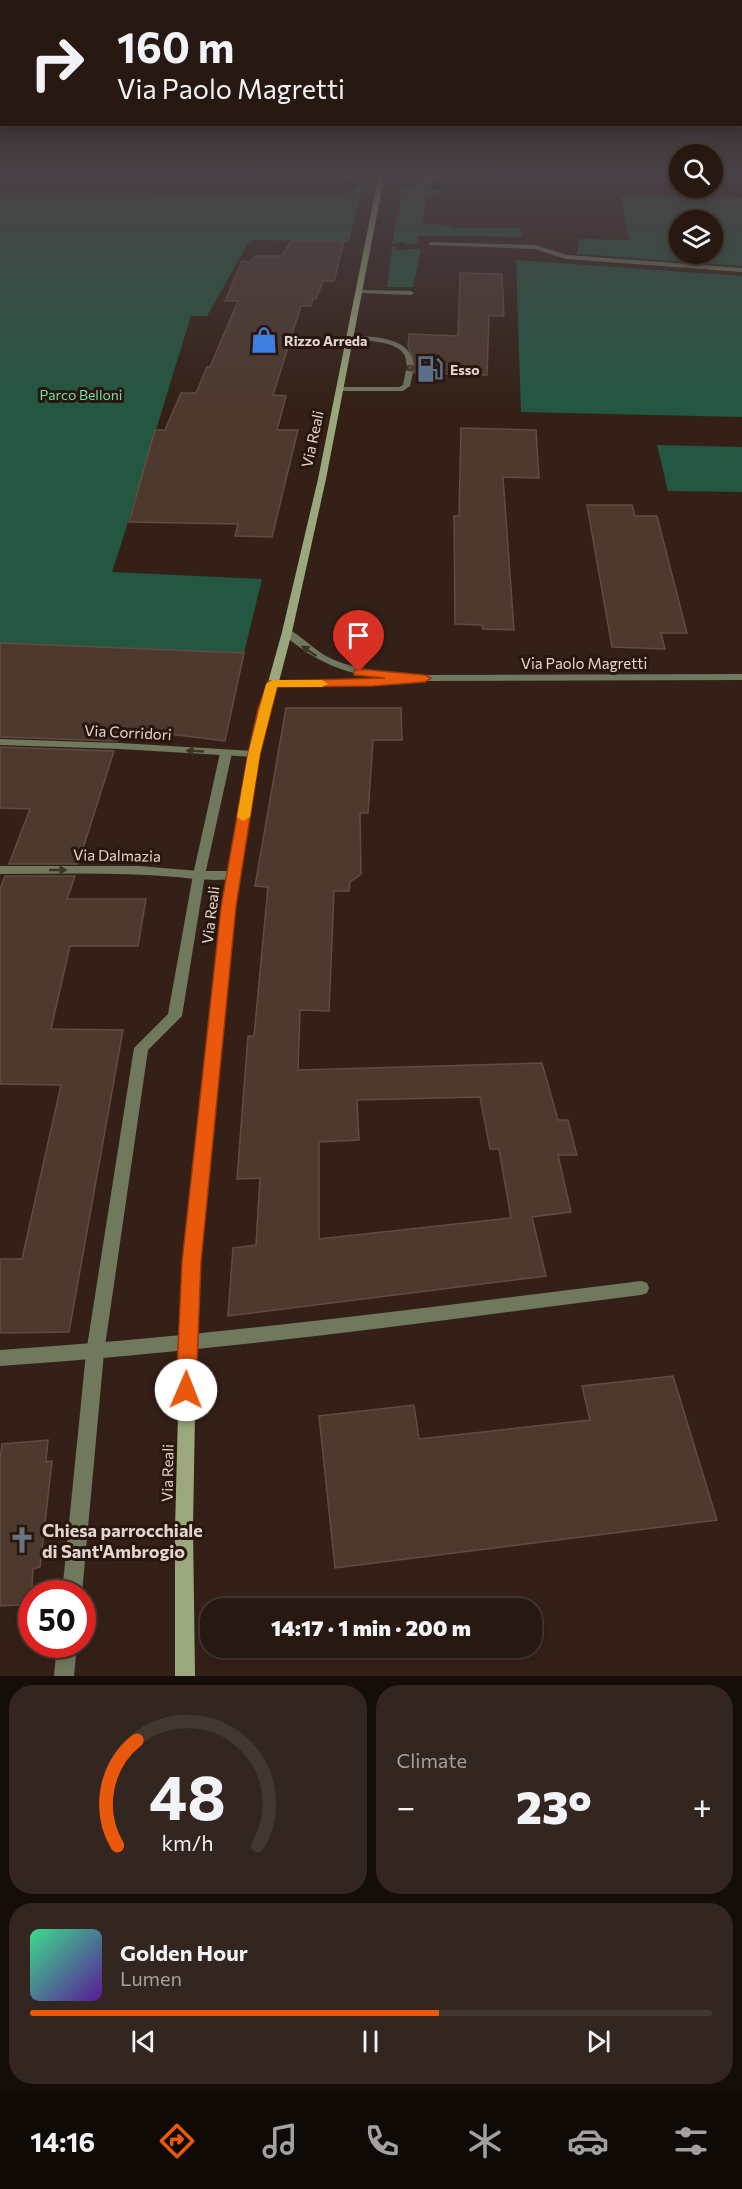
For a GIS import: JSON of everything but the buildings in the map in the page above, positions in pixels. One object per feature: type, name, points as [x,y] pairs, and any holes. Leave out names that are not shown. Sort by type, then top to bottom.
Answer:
[{"type":"main road","name":"Via Reali","points":[[185,1676],[187,1344],[191,1262],[233,875],[254,754],[287,632],[341,389],[368,251]]},
{"type":"street","points":[[554,251],[566,257],[742,270]]},
{"type":"street","points":[[361,291],[411,293]]},
{"type":"street","points":[[351,338],[384,340],[397,345],[408,355],[410,363]]},
{"type":"street","points":[[341,389],[400,389],[408,383],[409,372]]},
{"type":"street","name":"Via Paolo Magretti","points":[[287,632],[304,648],[343,669],[425,678]]},
{"type":"street","name":"Via Paolo Magretti","points":[[272,684],[373,683],[425,678],[742,677]]},
{"type":"street","name":"Via Corridori","points":[[0,742],[254,754]]},
{"type":"street","points":[[73,1580],[95,1353],[141,1048],[175,1016],[199,875],[226,753]]},
{"type":"street","name":"Via Dalmazia","points":[[0,870],[139,870],[199,875],[233,875]]},
{"type":"street","points":[[0,1358],[95,1353],[187,1344],[640,1288]]},
{"type":"street","points":[[64,1676],[66,1658]]},
{"type":"green space","name":"Parco Belloni","points":[[0,251],[244,251],[207,316],[191,316],[112,572],[262,579],[244,653],[0,643]]},
{"type":"green space","points":[[391,251],[421,251],[413,287],[387,287]]},
{"type":"green space","points":[[577,251],[669,251],[669,261],[577,254]]},
{"type":"green space","points":[[723,251],[742,251],[742,266],[714,264],[723,264]]},
{"type":"green space","points":[[516,260],[742,276],[742,417],[521,412]]},
{"type":"green space","points":[[657,445],[742,447],[742,492],[668,491]]},
{"type":"slow traffic","points":[[243,817],[254,754],[272,684],[322,684]]},
{"type":"place","name":"Rizzo Arreda","points":[[264,340]]},
{"type":"place","name":"Esso","points":[[430,369]]},
{"type":"place","name":"Chiesa parrocchiale di Sant'Ambrogio","points":[[22,1540]]},
{"type":"route","points":[[186,1390],[191,1262],[229,907],[254,754],[264,709],[272,684],[373,683],[425,678],[359,672]]}]
